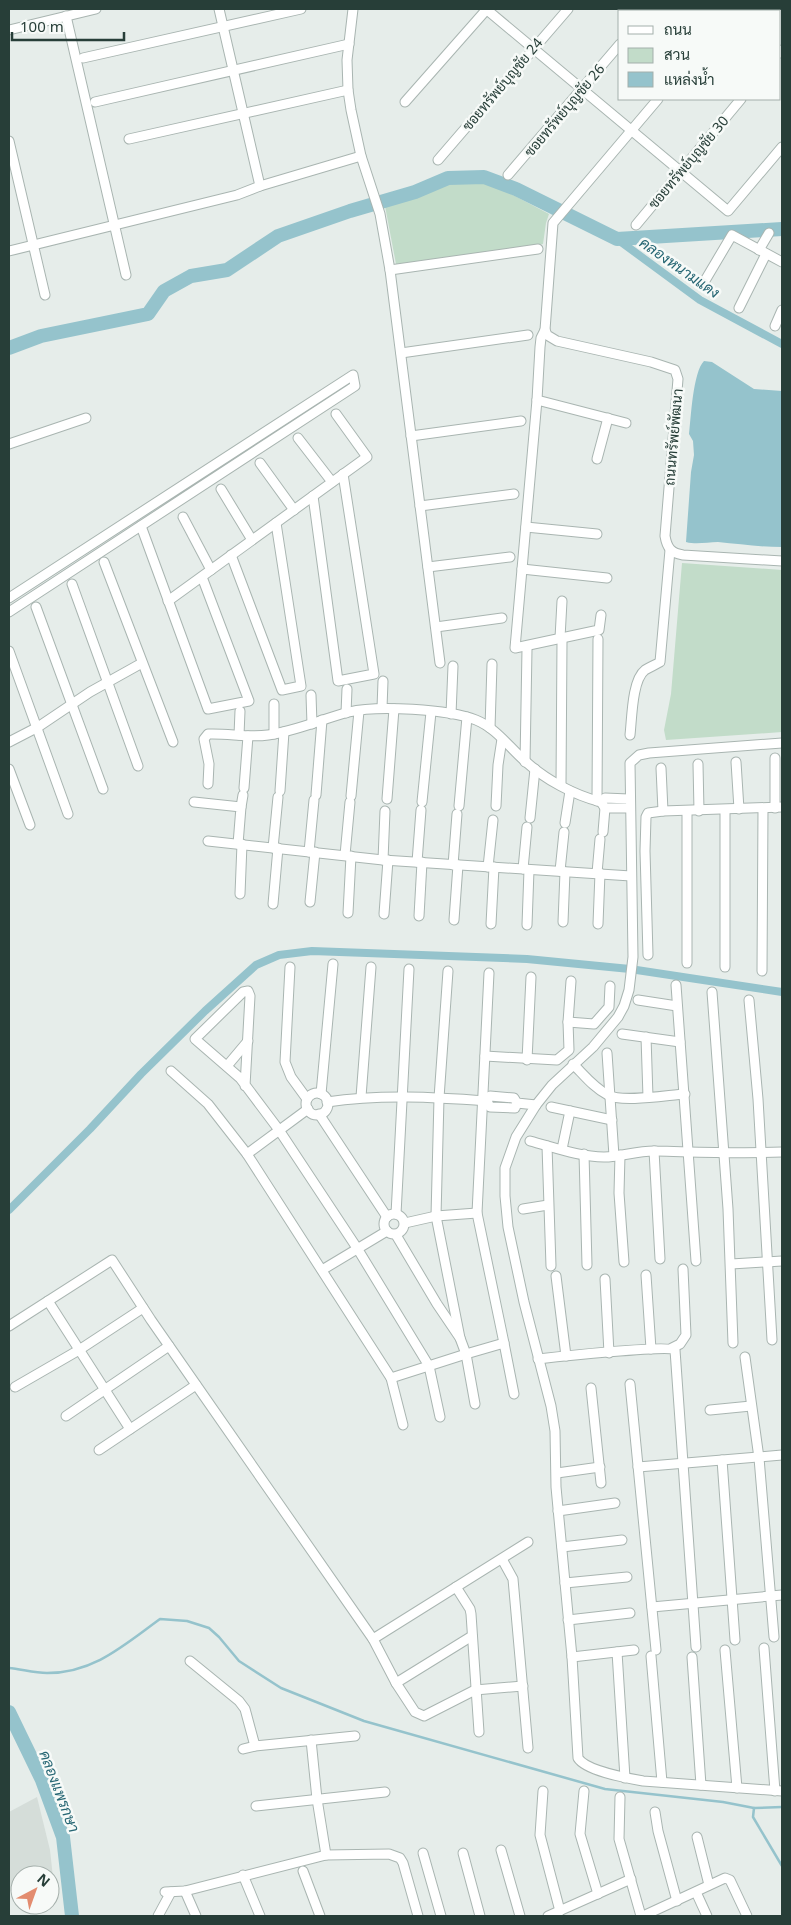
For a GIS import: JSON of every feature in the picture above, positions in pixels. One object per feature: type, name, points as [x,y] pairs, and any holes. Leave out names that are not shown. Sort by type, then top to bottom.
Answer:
[{"type":"street","points":[[9,30],[96,9]]},
{"type":"street","points":[[219,9],[260,186]]},
{"type":"street","points":[[83,58],[301,9]]},
{"type":"street","points":[[353,9],[349,44],[348,90],[361,156],[380,214],[390,270],[440,664]]},
{"type":"street","points":[[406,102],[486,9],[728,211],[782,148]]},
{"type":"street","name":"ซอยทรัพย์บุญชัย 24","points":[[438,160],[568,9]]},
{"type":"street","points":[[66,16],[126,275]]},
{"type":"street","points":[[95,102],[232,69],[349,44]]},
{"type":"street","name":"ซอยทรัพย์บุญชัย 26","points":[[508,175],[618,46]]},
{"type":"street","points":[[129,139],[348,90]]},
{"type":"street","points":[[601,615],[599,630],[561,640],[515,648],[538,400],[540,347],[541,338],[545,330],[554,220],[657,100]]},
{"type":"street","name":"ซอยทรัพย์บุญชัย 30","points":[[636,225],[740,100]]},
{"type":"street","points":[[9,141],[45,295]]},
{"type":"street","points":[[9,251],[237,195],[260,186],[361,156]]},
{"type":"street","points":[[740,308],[769,233]]},
{"type":"street","points":[[703,284],[732,235],[782,262]]},
{"type":"street","points":[[390,270],[538,249]]},
{"type":"street","points":[[775,326],[782,310]]},
{"type":"street","name":"ถนนทรัพย์พัฒนา","points":[[545,330],[547,335],[557,341],[651,362],[675,370],[678,379],[665,536],[666,544],[670,550]]},
{"type":"street","points":[[401,353],[528,335]]},
{"type":"street","points":[[9,598],[353,375],[355,386],[9,612]]},
{"type":"street","points":[[538,400],[626,423]]},
{"type":"street","points":[[168,601],[367,457],[336,414]]},
{"type":"street","points":[[9,444],[86,418]]},
{"type":"street","points":[[598,459],[608,418]]},
{"type":"street","points":[[411,436],[521,421]]},
{"type":"street","points":[[298,438],[332,482]]},
{"type":"street","points":[[260,463],[294,510]]},
{"type":"street","points":[[313,496],[338,681],[374,674],[343,474]]},
{"type":"street","points":[[222,489],[252,540]]},
{"type":"street","points":[[420,506],[514,494]]},
{"type":"street","points":[[184,517],[211,570]]},
{"type":"street","points":[[231,555],[282,690],[301,686],[276,523]]},
{"type":"street","points":[[141,526],[208,709],[249,701],[202,577]]},
{"type":"street","points":[[526,527],[597,534]]},
{"type":"street","points":[[670,550],[675,554],[683,555],[782,561]]},
{"type":"street","points":[[630,735],[636,689],[639,680],[644,671],[660,662],[670,550]]},
{"type":"street","points":[[428,567],[510,557]]},
{"type":"street","points":[[104,562],[173,742]]},
{"type":"street","points":[[522,569],[607,578]]},
{"type":"street","points":[[72,584],[138,766]]},
{"type":"street","points":[[561,785],[562,602]]},
{"type":"street","points":[[36,607],[103,789]]},
{"type":"street","points":[[436,628],[502,618]]},
{"type":"street","points":[[598,639],[601,804],[598,924]]},
{"type":"street","points":[[526,762],[527,649]]},
{"type":"street","points":[[9,651],[68,814]]},
{"type":"street","points":[[9,742],[37,728],[72,704],[142,663]]},
{"type":"street","points":[[490,728],[492,664]]},
{"type":"street","points":[[452,714],[453,666]]},
{"type":"street","points":[[382,708],[383,681]]},
{"type":"street","points":[[346,713],[347,689]]},
{"type":"street","points":[[311,695],[312,724]]},
{"type":"street","points":[[274,704],[274,734]]},
{"type":"street","points":[[208,784],[210,764],[205,736],[208,734],[274,734],[358,710],[382,708],[467,717],[490,728],[526,762],[570,791],[601,804],[629,804]]},
{"type":"street","points":[[387,799],[394,709]]},
{"type":"street","points":[[348,913],[348,855],[358,710]]},
{"type":"street","points":[[240,711],[243,735],[240,894]]},
{"type":"street","points":[[419,916],[422,806],[431,712]]},
{"type":"street","points":[[454,920],[458,810],[467,717]]},
{"type":"street","points":[[310,902],[315,798],[322,720]]},
{"type":"street","points":[[273,904],[284,732]]},
{"type":"street","points":[[496,806],[498,765],[502,739]]},
{"type":"street","points":[[764,1648],[779,1791],[643,1781],[625,1778],[585,1765],[578,1758],[572,1657],[556,1487],[555,1431],[551,1406],[524,1302],[508,1227],[504,1196],[505,1168],[510,1151],[525,1120],[552,1085],[593,1047],[618,1017],[624,1006],[633,957],[629,804],[630,763],[639,755],[782,743]]},
{"type":"street","points":[[648,955],[645,851],[646,817],[648,813],[779,808],[775,758]]},
{"type":"street","points":[[736,762],[739,809]]},
{"type":"street","points":[[698,764],[699,811]]},
{"type":"street","points":[[661,768],[663,811]]},
{"type":"street","points":[[9,769],[30,825]]},
{"type":"street","points":[[527,925],[526,869],[535,769]]},
{"type":"street","points":[[563,922],[565,828],[570,791]]},
{"type":"street","points":[[194,802],[241,807]]},
{"type":"street","points":[[762,971],[763,808]]},
{"type":"street","points":[[725,810],[725,967]]},
{"type":"street","points":[[384,914],[385,811]]},
{"type":"street","points":[[687,811],[687,963]]},
{"type":"street","points":[[491,924],[493,820]]},
{"type":"street","points":[[208,841],[385,860],[631,876]]},
{"type":"street","points":[[290,967],[285,1062],[291,1077],[307,1098],[308,1109],[312,1114],[319,1114],[326,1109],[327,1102],[321,1094],[332,964]]},
{"type":"street","points":[[361,1097],[371,967]]},
{"type":"street","points":[[409,969],[403,1097],[392,1215],[384,1226],[391,1233],[460,1338]]},
{"type":"street","points":[[448,971],[439,1098],[436,1216],[475,1404]]},
{"type":"street","points":[[489,973],[484,1056],[485,1101],[477,1213],[514,1394]]},
{"type":"street","points":[[527,1060],[530,977]]},
{"type":"street","points":[[484,1056],[527,1060],[557,1060],[569,1050],[568,1022],[571,981]]},
{"type":"street","points":[[676,985],[696,1261]]},
{"type":"street","points":[[568,1022],[594,1024],[609,1006],[610,986]]},
{"type":"street","points":[[246,1086],[250,996],[248,991],[243,992],[195,1039],[240,1078],[246,1086],[279,1130],[357,1248],[429,1366],[440,1417]]},
{"type":"street","points":[[712,992],[725,1153],[731,1264],[732,1343]]},
{"type":"street","points":[[638,1000],[677,1006]]},
{"type":"street","points":[[749,1000],[761,1152],[772,1340]]},
{"type":"street","points":[[622,1034],[680,1042]]},
{"type":"street","points":[[646,1037],[648,1097]]},
{"type":"street","points":[[227,1066],[248,1041]]},
{"type":"street","points":[[607,1053],[617,1156],[624,1262]]},
{"type":"street","points":[[573,1064],[610,1097],[622,1099],[685,1094]]},
{"type":"street","points":[[171,1071],[208,1104],[247,1154],[392,1378],[403,1425]]},
{"type":"street","points":[[307,1098],[314,1093],[321,1094]]},
{"type":"street","points":[[327,1102],[361,1097],[403,1097],[485,1101],[490,1107],[514,1108],[517,1103],[536,1105]]},
{"type":"street","points":[[550,1107],[612,1120]]},
{"type":"street","points":[[247,1154],[308,1109]]},
{"type":"street","points":[[562,1149],[570,1111]]},
{"type":"street","points":[[319,1114],[392,1215],[402,1217],[405,1223],[404,1229],[357,1248],[322,1270]]},
{"type":"street","points":[[530,1141],[603,1157],[654,1150],[725,1153],[782,1152]]},
{"type":"street","points":[[547,1146],[551,1266]]},
{"type":"street","points":[[654,1150],[660,1259]]},
{"type":"street","points":[[584,1154],[587,1265]]},
{"type":"street","points":[[523,1209],[548,1205]]},
{"type":"street","points":[[405,1223],[436,1216],[477,1213]]},
{"type":"street","points":[[9,1326],[112,1260],[196,1385],[373,1639],[396,1683],[415,1712],[424,1716],[475,1690],[523,1686]]},
{"type":"street","points":[[731,1264],[782,1261]]},
{"type":"street","points":[[538,1359],[672,1348],[680,1344],[686,1335],[683,1269]]},
{"type":"street","points":[[646,1275],[651,1349]]},
{"type":"street","points":[[556,1276],[566,1356]]},
{"type":"street","points":[[606,1279],[609,1353]]},
{"type":"street","points":[[437,1304],[454,1300]]},
{"type":"street","points":[[48,1301],[130,1429]]},
{"type":"street","points":[[15,1387],[79,1350],[143,1308]]},
{"type":"street","points":[[392,1378],[504,1344]]},
{"type":"street","points":[[66,1416],[170,1346]]},
{"type":"street","points":[[672,1348],[675,1350],[676,1357],[696,1648]]},
{"type":"street","points":[[745,1356],[759,1458],[774,1637]]},
{"type":"street","points":[[630,1384],[652,1607],[662,1782]]},
{"type":"street","points":[[99,1450],[196,1385]]},
{"type":"street","points":[[591,1388],[601,1483]]},
{"type":"street","points":[[710,1410],[751,1406]]},
{"type":"street","points":[[638,1467],[782,1455]]},
{"type":"street","points":[[722,1460],[735,1640]]},
{"type":"street","points":[[557,1472],[600,1467]]},
{"type":"street","points":[[558,1511],[614,1503]]},
{"type":"street","points":[[562,1546],[622,1540]]},
{"type":"street","points":[[373,1639],[528,1542]]},
{"type":"street","points":[[502,1559],[513,1579],[528,1748]]},
{"type":"street","points":[[565,1583],[627,1578]]},
{"type":"street","points":[[456,1587],[470,1609],[479,1732]]},
{"type":"street","points":[[652,1607],[782,1595]]},
{"type":"street","points":[[568,1620],[630,1613]]},
{"type":"street","points":[[396,1683],[472,1636]]},
{"type":"street","points":[[572,1657],[634,1650]]},
{"type":"street","points":[[725,1650],[737,1788]]},
{"type":"street","points":[[617,1652],[625,1778]]},
{"type":"street","points":[[692,1657],[701,1785]]},
{"type":"street","points":[[190,1661],[239,1700],[245,1709],[255,1746]]},
{"type":"street","points":[[243,1749],[255,1746],[355,1736]]},
{"type":"street","points":[[312,1740],[317,1799],[326,1855]]},
{"type":"street","points":[[543,1791],[540,1835],[560,1911]]},
{"type":"street","points":[[584,1791],[580,1834],[598,1894]]},
{"type":"street","points":[[256,1806],[385,1792]]},
{"type":"street","points":[[620,1797],[618,1832],[642,1916],[663,1912],[676,1901],[725,1878],[730,1880],[747,1916]]},
{"type":"street","points":[[655,1812],[676,1901]]},
{"type":"street","points":[[697,1837],[709,1885]]},
{"type":"street","points":[[501,1850],[520,1916]]},
{"type":"street","points":[[423,1853],[441,1916]]},
{"type":"street","points":[[463,1853],[480,1916]]},
{"type":"street","points":[[158,1916],[168,1892],[184,1890],[326,1855],[389,1854],[400,1858],[403,1863],[418,1916]]},
{"type":"street","points":[[303,1871],[320,1916]]},
{"type":"street","points":[[242,1875],[260,1916]]},
{"type":"street","points":[[548,1916],[631,1879]]},
{"type":"street","points":[[184,1890],[196,1916]]},
{"type":"street","points":[[696,1892],[707,1916]]},
{"type":"shaded area","points":[[37,1797],[50,1850],[52,1865],[10,1865],[10,1891],[9,1891],[9,1812]]},
{"type":"green space","points":[[475,180],[502,189],[549,214],[543,244],[396,264],[385,206],[448,183]]},
{"type":"green space","points":[[682,563],[782,570],[782,732],[666,740],[664,730],[671,694]]},
{"type":"water","points":[[704,361],[712,362],[754,389],[782,391],[782,547],[718,542],[686,542],[694,455],[693,441],[689,434],[695,384],[700,367]]},
{"type":"waterway","points":[[9,348],[41,336],[148,314],[164,291],[191,276],[227,270],[278,236],[350,211],[415,192],[448,178],[484,177],[516,189],[617,239],[782,229]]},
{"type":"waterway","name":"คลองหนามแดง","points":[[617,239],[700,300],[782,344]]},
{"type":"waterway","points":[[9,1210],[205,1011],[256,965],[279,955],[312,951],[527,959],[630,969],[782,992]]},
{"type":"waterway","points":[[9,1668],[47,1673],[64,1672],[94,1663],[108,1656],[160,1619],[187,1621],[209,1628],[239,1661],[281,1688],[364,1721],[605,1789],[723,1802],[754,1808],[782,1807]]},
{"type":"waterway","name":"คลองแพรกษา","points":[[9,1712],[42,1780],[63,1837],[72,1916]]},
{"type":"waterway","points":[[754,1808],[753,1817],[782,1866]]}]
